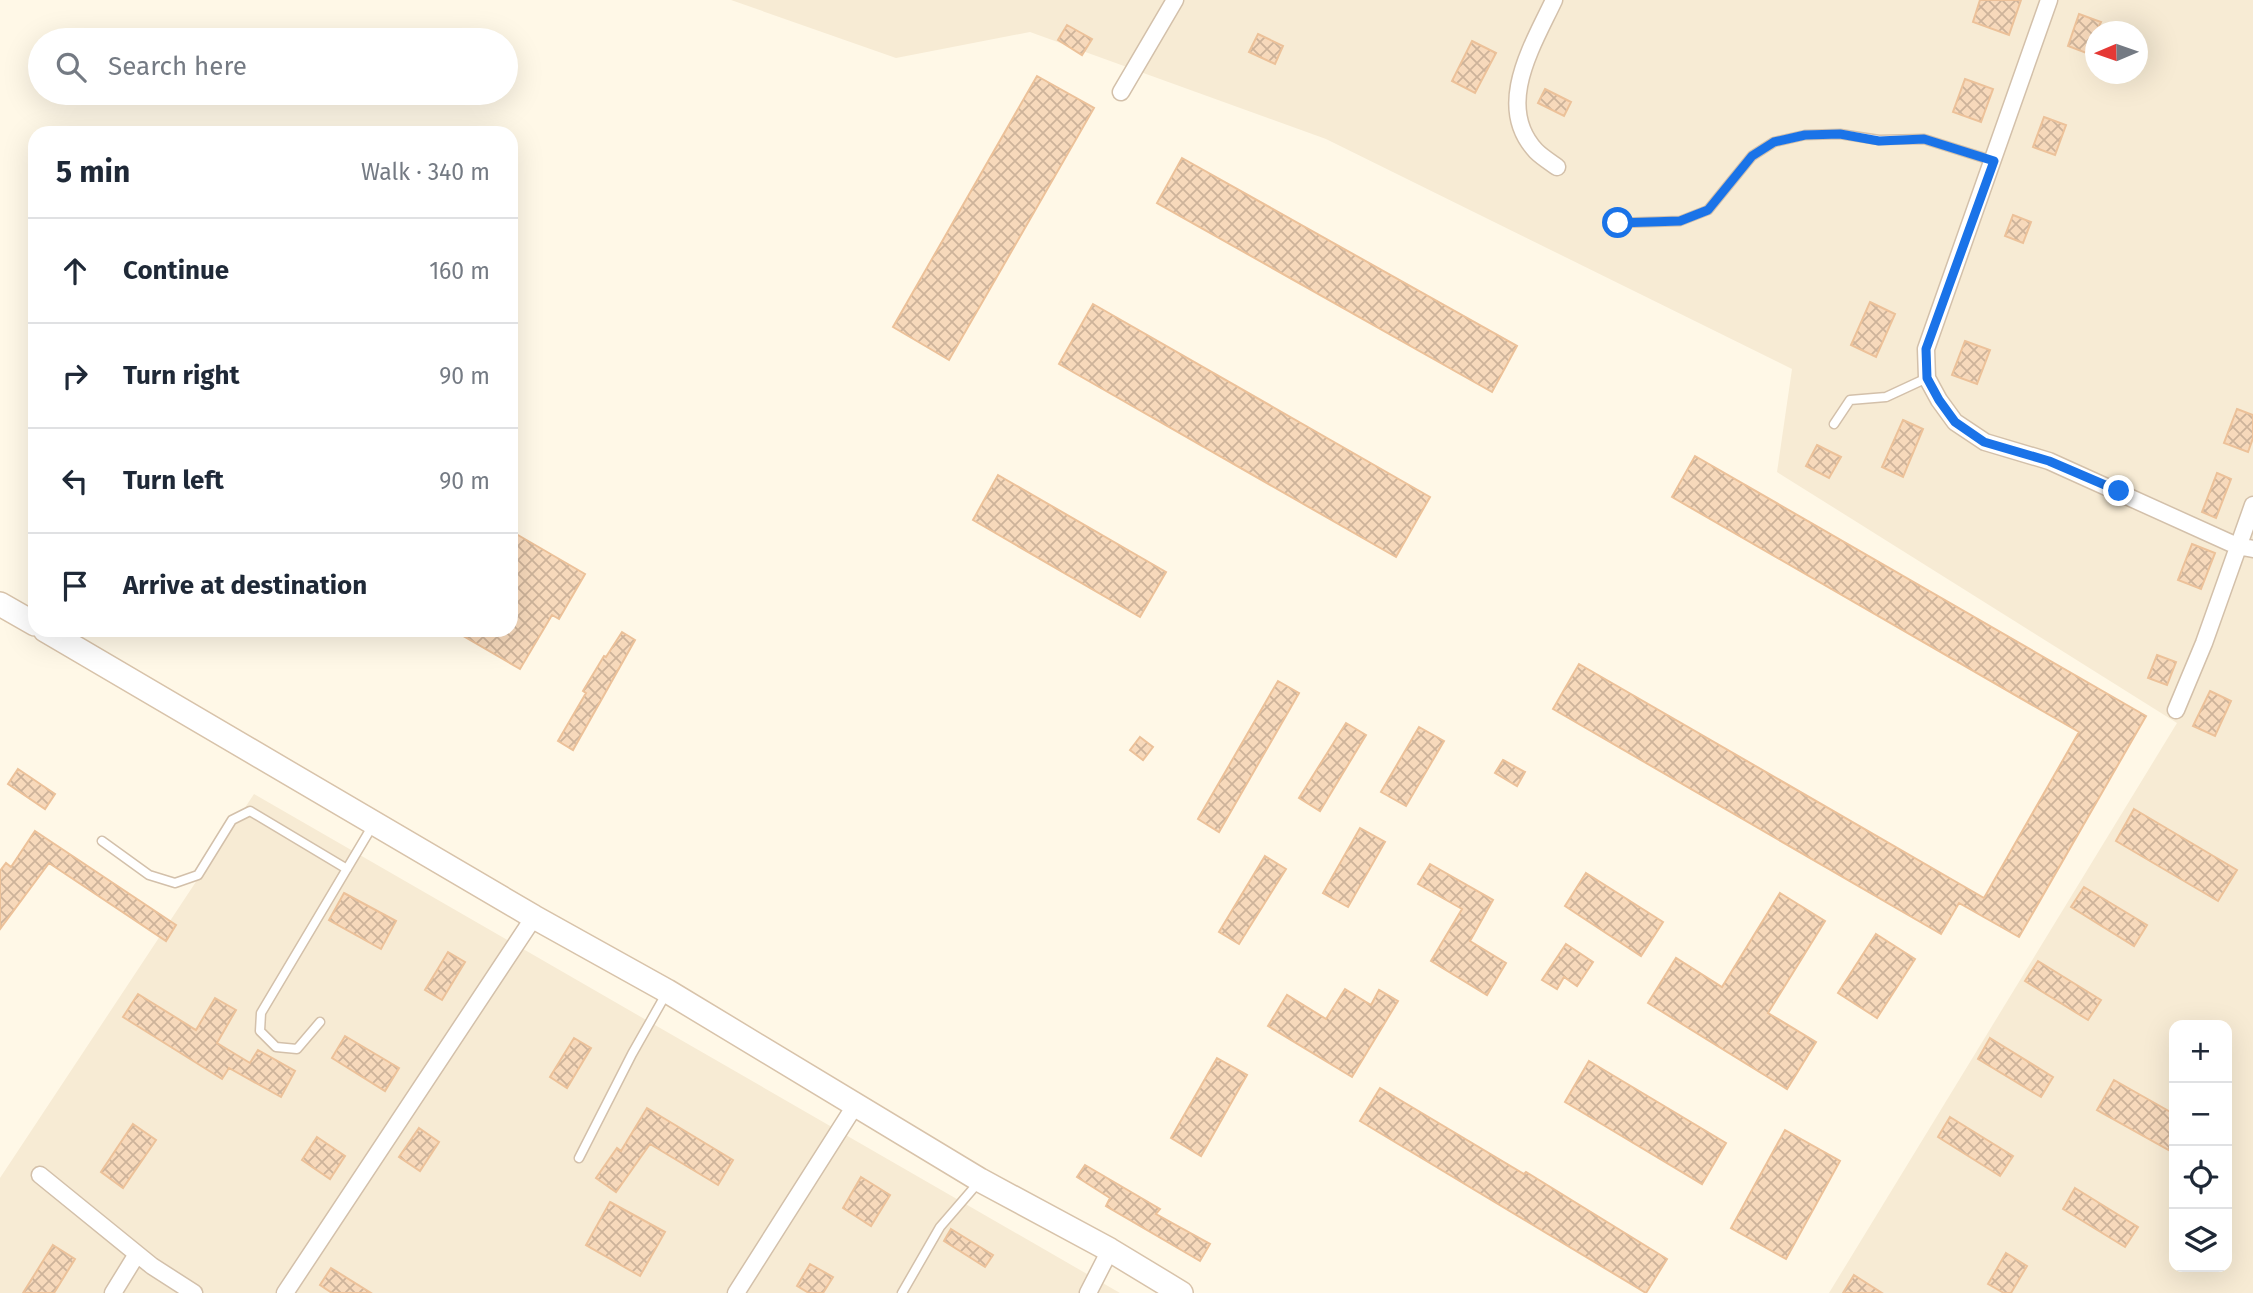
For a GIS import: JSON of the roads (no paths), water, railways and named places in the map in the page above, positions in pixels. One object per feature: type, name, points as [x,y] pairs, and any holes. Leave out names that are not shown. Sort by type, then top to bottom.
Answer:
[{"type":"main road","points":[[0,604],[28,620]]},
{"type":"main road","points":[[57,637],[534,917],[667,991],[980,1180],[1110,1250],[1181,1293]]},
{"type":"street","points":[[1121,92],[1175,0]]},
{"type":"street","points":[[1554,0],[1517,89],[1517,115],[1536,152],[1557,167]]},
{"type":"street","points":[[2049,0],[1926,349],[1927,378],[1955,422],[1984,442],[2049,461],[2245,547]]},
{"type":"street","points":[[2176,710],[2245,547],[2253,505]]},
{"type":"street","points":[[285,1293],[534,917]]},
{"type":"street","points":[[736,1293],[856,1104]]},
{"type":"street","points":[[40,1175],[137,1254],[194,1293]]},
{"type":"street","points":[[1088,1293],[1110,1250]]},
{"type":"street","points":[[113,1293],[137,1254]]},
{"type":"lane","points":[[1618,223],[1680,221],[1708,210],[1752,156],[1774,142],[1805,135],[1840,134],[1879,141],[1924,139],[1994,161]]},
{"type":"lane","points":[[1833,424],[1850,400],[1886,397],[1927,378]]},
{"type":"lane","points":[[102,841],[149,875],[176,883],[198,875],[232,820],[250,811],[347,869]]},
{"type":"lane","points":[[320,1022],[297,1049],[276,1047],[260,1031],[261,1013],[374,822]]},
{"type":"lane","points":[[579,1158],[667,991]]},
{"type":"lane","points":[[902,1293],[940,1227],[980,1180]]}]
